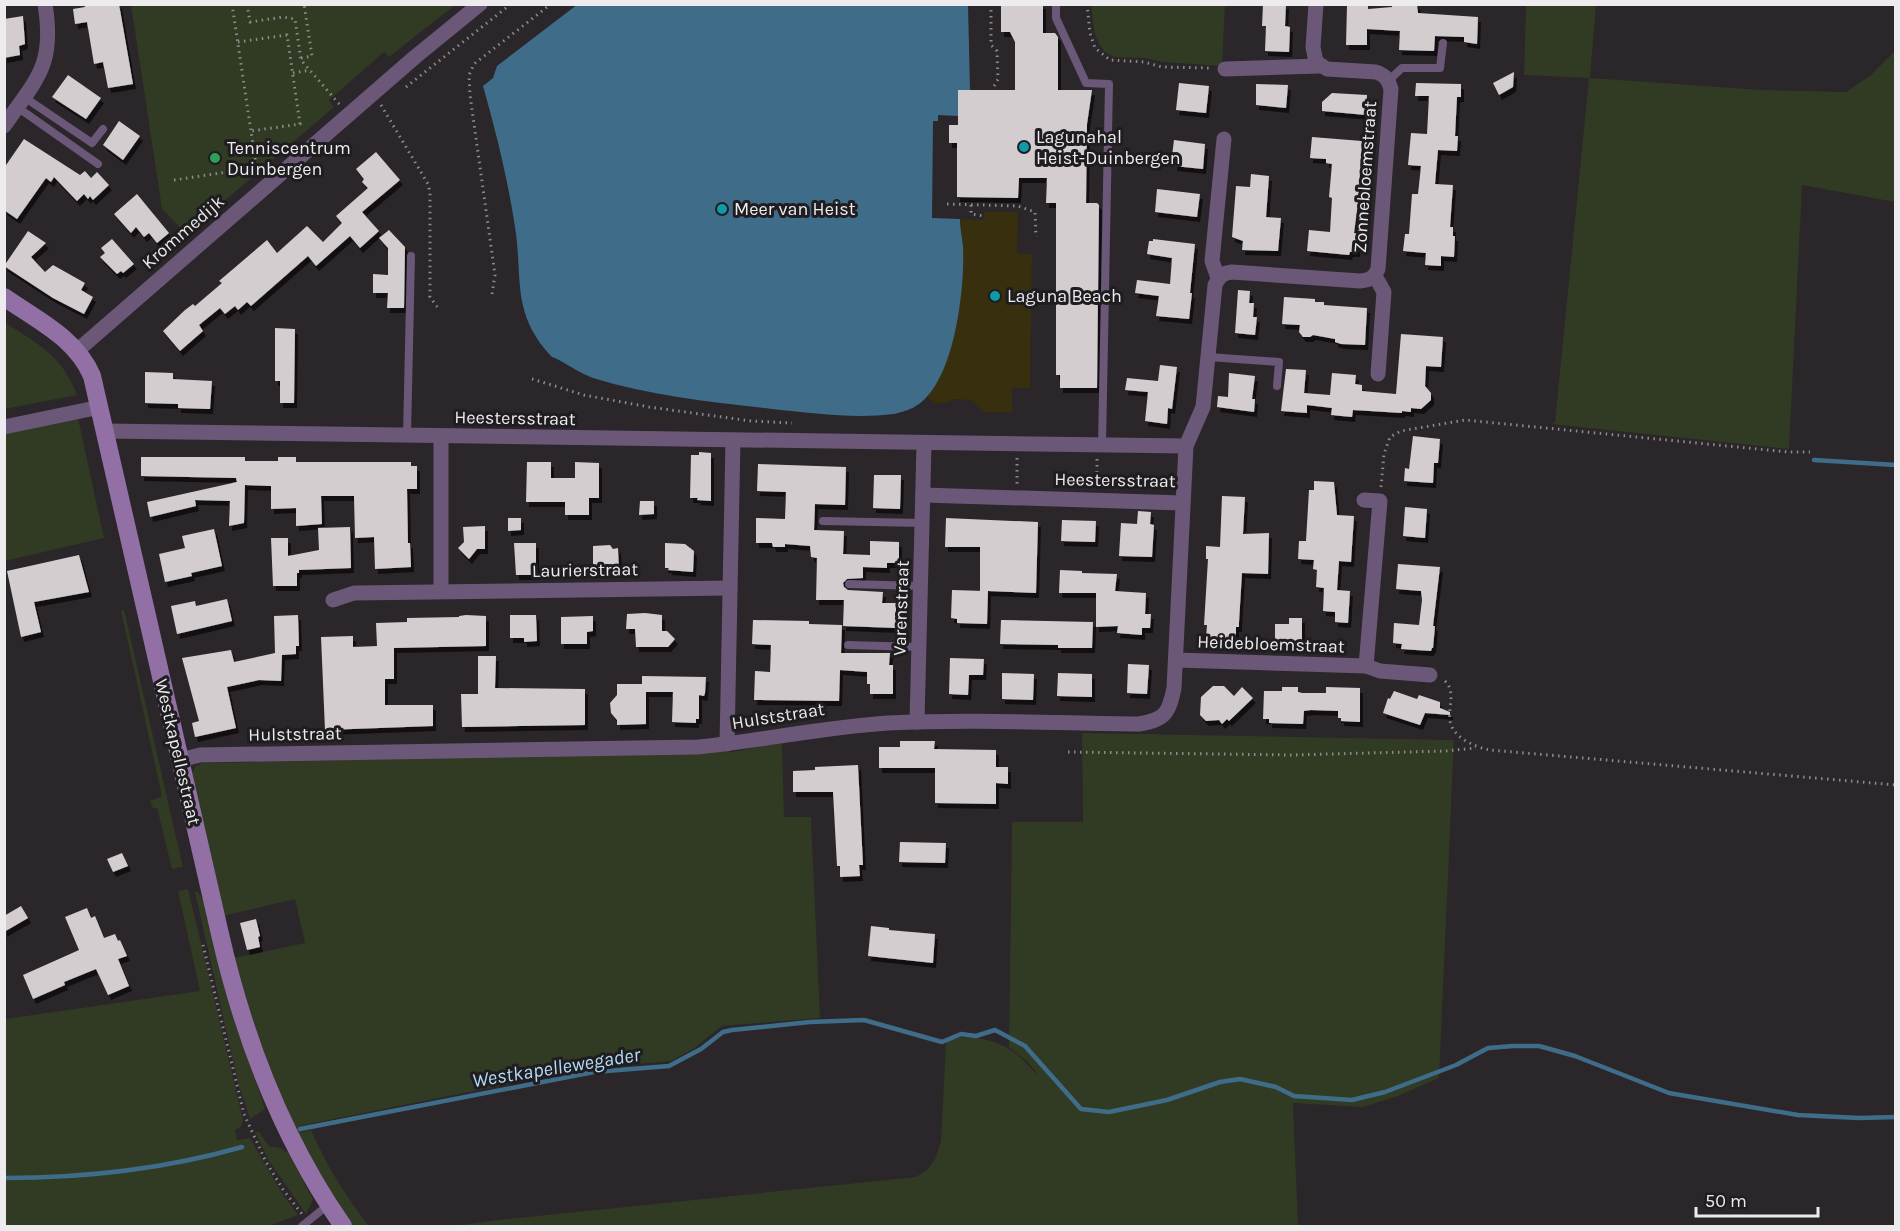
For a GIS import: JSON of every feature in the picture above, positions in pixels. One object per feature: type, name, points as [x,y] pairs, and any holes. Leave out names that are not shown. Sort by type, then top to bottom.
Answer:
[{"type":"street","points":[[4,126],[43,68],[48,49],[49,28],[45,4]]},
{"type":"street","name":"Krommedijk","points":[[78,350],[415,57],[480,4]]},
{"type":"street","points":[[1316,4],[1314,56],[1320,66]]},
{"type":"street","name":"Zonnebloemstraat","points":[[1218,278],[1224,273],[1232,272],[1360,281],[1370,280],[1375,276],[1378,269],[1391,89],[1383,74],[1376,72],[1327,69],[1320,66],[1225,69]]},
{"type":"street","points":[[1186,446],[1203,407],[1215,285],[1218,278],[1212,261],[1224,139]]},
{"type":"street","name":"Zonnebloemstraat","points":[[1375,276],[1384,292],[1378,374]]},
{"type":"street","name":"Westkapellestraat","points":[[4,297],[78,350],[92,376],[219,934],[241,1016],[257,1063],[287,1134],[328,1206],[343,1227]]},
{"type":"street","points":[[4,427],[100,407]]},
{"type":"street","name":"Heestersstraat","points":[[105,431],[1186,446],[1183,503],[923,495]]},
{"type":"street","points":[[441,437],[441,591]]},
{"type":"street","points":[[727,744],[733,440]]},
{"type":"street","points":[[923,495],[924,444]]},
{"type":"street","name":"Varenstraat","points":[[917,722],[923,495]]},
{"type":"street","points":[[1364,500],[1380,501]]},
{"type":"street","name":"Heidebloemstraat","points":[[1366,666],[1380,501]]},
{"type":"street","name":"Hulststraat","points":[[180,760],[200,755],[698,747],[835,727],[917,722],[1139,724],[1154,722],[1164,715],[1171,705],[1174,688],[1183,503]]},
{"type":"street","name":"Laurierstraat","points":[[333,600],[354,592],[730,588]]},
{"type":"street","name":"Heidebloemstraat","points":[[1176,660],[1366,666],[1380,671],[1430,675]]},
{"type":"lane","points":[[1056,4],[1056,18],[1086,83],[1109,84],[1099,445]]},
{"type":"lane","points":[[1388,81],[1402,68],[1440,68],[1443,43]]},
{"type":"lane","points":[[20,102],[92,143],[103,129]]},
{"type":"lane","points":[[20,102],[98,164]]},
{"type":"lane","points":[[407,435],[411,256]]},
{"type":"lane","points":[[1208,357],[1279,362],[1277,386]]},
{"type":"lane","points":[[823,521],[923,523]]},
{"type":"lane","points":[[849,584],[921,586]]},
{"type":"lane","points":[[848,645],[919,647]]},
{"type":"lane","points":[[302,1227],[328,1206]]},
{"type":"path","points":[[174,180],[254,168],[256,165],[232,4]]},
{"type":"path","points":[[247,4],[250,22],[283,17],[295,19],[301,58],[349,115]]},
{"type":"path","points":[[301,58],[312,56],[304,4]]},
{"type":"path","points":[[401,92],[511,4]]},
{"type":"path","points":[[492,294],[495,275],[469,75],[474,64],[551,4]]},
{"type":"path","points":[[991,4],[991,45],[997,51],[998,79],[992,90]]},
{"type":"path","points":[[1087,4],[1090,33],[1095,48],[1110,60],[1144,62],[1162,67],[1225,69]]},
{"type":"path","points":[[237,42],[287,34],[300,124],[251,131]]},
{"type":"path","points":[[293,73],[310,70]]},
{"type":"path","points":[[372,95],[389,116],[428,183],[430,192],[430,297],[438,308]]},
{"type":"path","points":[[947,204],[1018,206],[1035,212],[1036,237]]},
{"type":"path","points":[[970,205],[971,214],[984,216]]},
{"type":"path","points":[[532,379],[584,395],[638,405],[752,421],[795,424]]},
{"type":"path","points":[[1380,501],[1383,454],[1390,437],[1401,432],[1465,420],[1788,452],[1810,452]]},
{"type":"path","points":[[1016,444],[1018,498]]},
{"type":"path","points":[[1098,500],[1099,445]]},
{"type":"path","points":[[1430,675],[1447,682],[1451,691],[1450,722],[1457,734],[1478,748]]},
{"type":"path","points":[[1068,752],[1292,755],[1478,748],[1896,785]]},
{"type":"green space","name":"Tenniscentrum Duinbergen","points":[[131,4],[455,5],[389,57],[384,52],[329,100],[334,107],[186,234],[162,209]]},
{"type":"green space","points":[[1091,5],[1225,5],[1222,66],[1114,57],[1105,52],[1099,44],[1094,31]]},
{"type":"green space","points":[[1526,5],[1596,5],[1590,78],[1762,90],[1846,92],[1871,75],[1895,51],[1895,202],[1802,185],[1789,449],[1552,424],[1555,422],[1589,78],[1524,75]]},
{"type":"green space","points":[[4,322],[38,344],[56,360],[71,381],[77,395],[5,409]]},
{"type":"green space","points":[[78,418],[104,538],[5,561],[4,433]]},
{"type":"green space","points":[[124,610],[183,867],[172,869],[157,808],[153,808],[150,801],[162,796],[121,611]]},
{"type":"green space","points":[[1082,733],[1454,740],[1439,1078],[1398,1096],[1363,1107],[1293,1103],[1298,1226],[454,1226],[916,1177],[927,1170],[935,1159],[941,1141],[946,1041],[970,1037],[1004,1046],[1022,1059],[1039,1076],[1028,1062],[1009,1047],[1012,822],[1083,822]]},
{"type":"green space","points":[[782,743],[784,817],[811,817],[820,1018],[722,1026],[693,1049],[671,1061],[583,1069],[299,1126],[302,1132],[311,1130],[337,1180],[369,1226],[353,1226],[317,1170],[285,1111],[262,1055],[233,958],[305,943],[295,899],[223,916],[191,775],[196,766],[202,763],[732,752]]},
{"type":"green space","points":[[188,889],[243,1120],[241,1127],[235,1130],[237,1140],[250,1138],[282,1193],[298,1215],[269,1226],[5,1226],[5,1019],[200,991],[178,891]]},
{"type":"green space","points":[[195,892],[198,892],[204,901],[232,1011],[265,1109],[250,1119],[238,1083]]},
{"type":"green space","points":[[255,1132],[259,1132],[269,1146],[281,1148],[288,1153],[313,1199],[306,1214],[269,1161]]},
{"type":"sand","name":"Laguna Beach","points":[[984,212],[1018,212],[1017,253],[1032,254],[1030,388],[1012,388],[1012,412],[985,412],[970,400],[953,399],[935,404],[927,397],[933,389],[957,322],[963,246],[960,219],[984,220]]},
{"type":"water","name":"Meer van Heist","points":[[578,4],[968,5],[970,90],[958,90],[958,116],[938,115],[938,121],[933,121],[932,218],[960,219],[963,246],[962,285],[949,354],[931,391],[919,404],[894,414],[848,416],[704,401],[659,394],[593,378],[550,355],[529,324],[524,309],[512,209],[483,86],[493,78],[497,66]]},
{"type":"building","points":[[84,4],[119,4],[133,84],[108,88],[103,62],[94,64],[87,22],[75,24],[73,9],[85,7]]},
{"type":"building","points":[[1001,4],[1043,4],[1043,33],[1055,33],[1058,37],[1058,90],[1092,90],[1087,124],[1086,203],[1099,205],[1097,388],[1060,388],[1060,375],[1056,375],[1056,203],[1046,203],[1047,178],[1019,178],[1018,198],[957,197],[957,143],[949,143],[949,125],[958,125],[958,90],[1015,90],[1015,42],[1010,32],[1001,32]]},
{"type":"building","points":[[1263,4],[1286,4],[1285,26],[1290,27],[1289,52],[1265,51],[1266,26],[1262,26]]},
{"type":"building","points":[[1392,4],[1417,4],[1418,13],[1478,17],[1477,44],[1464,42],[1464,37],[1435,36],[1434,51],[1399,50],[1400,31],[1367,29],[1367,45],[1346,45],[1347,5],[1368,5],[1368,9],[1392,7]]},
{"type":"building","points":[[23,16],[25,44],[19,46],[20,55],[4,58],[4,19]]},
{"type":"building","points":[[1514,72],[1513,87],[1499,95],[1493,83]]},
{"type":"building","points":[[68,75],[101,98],[86,119],[52,97]]},
{"type":"building","points":[[1179,83],[1209,86],[1206,113],[1176,110]]},
{"type":"building","points":[[1416,83],[1461,84],[1461,97],[1457,97],[1455,136],[1458,136],[1457,151],[1438,150],[1435,184],[1453,185],[1450,227],[1453,227],[1453,236],[1455,236],[1454,257],[1441,256],[1441,266],[1425,265],[1426,253],[1403,251],[1405,234],[1409,234],[1412,194],[1418,194],[1421,166],[1408,165],[1411,133],[1427,134],[1429,96],[1415,96]]},
{"type":"building","points":[[1256,84],[1288,85],[1286,108],[1256,105]]},
{"type":"building","points":[[1332,93],[1367,95],[1366,115],[1322,111],[1322,102]]},
{"type":"building","points":[[119,121],[140,136],[123,160],[103,145]]},
{"type":"building","points":[[1312,137],[1362,141],[1354,233],[1358,234],[1357,252],[1350,252],[1349,255],[1307,251],[1309,230],[1330,232],[1332,198],[1329,197],[1332,164],[1326,163],[1326,159],[1310,158]]},
{"type":"building","points":[[24,139],[80,175],[85,171],[91,178],[97,172],[109,185],[93,200],[90,196],[88,199],[84,194],[77,201],[54,177],[51,182],[46,178],[17,219],[4,210],[4,168]]},
{"type":"building","points":[[1174,140],[1205,144],[1203,169],[1174,166],[1175,156],[1172,156]]},
{"type":"building","points":[[376,152],[400,180],[362,212],[379,231],[360,248],[350,236],[316,266],[308,256],[251,306],[247,302],[238,310],[235,306],[225,314],[220,308],[199,325],[203,331],[180,351],[163,331],[185,310],[193,304],[195,306],[222,283],[219,281],[267,240],[277,253],[307,226],[323,242],[342,223],[336,216],[368,188],[362,182],[364,179],[356,169]]},
{"type":"building","points":[[1251,174],[1269,176],[1266,217],[1281,218],[1278,251],[1242,250],[1243,241],[1232,237],[1236,186],[1250,187]]},
{"type":"building","points":[[1157,189],[1200,194],[1197,217],[1155,212]]},
{"type":"building","points":[[137,194],[169,233],[157,243],[149,233],[144,237],[136,227],[131,233],[114,214]]},
{"type":"building","points":[[389,230],[405,247],[404,308],[387,308],[388,293],[373,293],[373,274],[388,275],[388,248],[379,238]]},
{"type":"building","points":[[28,231],[46,243],[31,257],[45,272],[53,265],[85,283],[81,290],[93,297],[84,314],[53,298],[4,266]]},
{"type":"building","points":[[112,239],[134,264],[123,273],[121,271],[117,274],[100,257],[105,253],[101,248]]},
{"type":"building","points":[[1153,239],[1195,244],[1189,319],[1156,316],[1159,296],[1135,293],[1137,280],[1170,284],[1172,258],[1147,254],[1149,241]]},
{"type":"building","points":[[1238,290],[1250,291],[1249,303],[1254,303],[1253,317],[1257,317],[1255,335],[1235,333]]},
{"type":"building","points":[[1284,297],[1315,299],[1315,302],[1324,302],[1324,305],[1367,308],[1365,345],[1341,344],[1335,342],[1335,339],[1313,335],[1303,337],[1299,332],[1300,325],[1282,324]]},
{"type":"building","points":[[275,328],[295,329],[294,403],[280,403],[280,381],[275,381]]},
{"type":"building","points":[[1401,334],[1443,337],[1441,367],[1426,366],[1425,386],[1431,393],[1431,400],[1421,409],[1411,408],[1411,412],[1402,411],[1402,413],[1353,410],[1352,417],[1331,415],[1332,408],[1307,405],[1307,413],[1281,411],[1286,369],[1306,370],[1304,393],[1330,395],[1332,373],[1356,375],[1355,384],[1362,385],[1362,391],[1396,394]]},
{"type":"building","points":[[1160,365],[1177,367],[1172,409],[1168,408],[1167,424],[1145,421],[1148,392],[1125,390],[1127,378],[1158,381]]},
{"type":"building","points":[[145,372],[173,373],[173,379],[212,381],[210,409],[178,408],[178,404],[145,403]]},
{"type":"building","points":[[1229,373],[1255,376],[1252,399],[1255,399],[1254,412],[1217,407],[1218,396],[1228,397]]},
{"type":"building","points":[[1413,436],[1440,439],[1438,463],[1434,463],[1433,483],[1404,481],[1405,468],[1409,469]]},
{"type":"building","points":[[699,452],[711,453],[711,501],[690,498],[691,455],[699,455]]},
{"type":"building","points":[[141,457],[245,457],[245,461],[278,461],[278,457],[296,457],[296,462],[411,462],[411,466],[417,466],[417,489],[407,489],[411,567],[375,569],[374,537],[355,538],[354,496],[321,496],[322,524],[296,526],[296,508],[271,509],[271,486],[245,485],[244,523],[229,526],[230,501],[195,500],[196,506],[150,517],[147,502],[237,482],[236,478],[141,476]]},
{"type":"building","points":[[527,462],[551,462],[551,478],[575,478],[575,462],[599,463],[599,498],[589,498],[589,515],[565,515],[565,502],[526,502]]},
{"type":"building","points":[[758,464],[846,467],[845,505],[815,504],[814,530],[844,531],[843,554],[870,555],[870,541],[899,542],[899,563],[887,563],[887,568],[863,567],[863,578],[847,579],[843,583],[848,590],[883,592],[882,603],[896,603],[896,628],[843,626],[844,600],[816,600],[817,558],[811,557],[810,546],[785,544],[785,547],[773,547],[772,543],[756,543],[756,518],[785,519],[786,492],[757,491]]},
{"type":"building","points":[[874,475],[901,475],[900,509],[873,508]]},
{"type":"building","points":[[1314,481],[1334,482],[1337,515],[1354,516],[1351,562],[1339,561],[1337,590],[1350,591],[1348,623],[1335,622],[1335,612],[1323,611],[1324,588],[1316,587],[1317,570],[1313,569],[1314,560],[1298,559],[1299,541],[1306,541],[1309,490],[1314,490]]},
{"type":"building","points":[[1222,496],[1245,497],[1243,534],[1269,533],[1268,574],[1242,573],[1239,627],[1236,627],[1236,639],[1206,638],[1207,625],[1204,625],[1208,559],[1206,559],[1206,546],[1220,547]]},
{"type":"building","points":[[640,501],[654,501],[654,514],[639,515]]},
{"type":"building","points":[[1405,507],[1427,509],[1425,538],[1403,536]]},
{"type":"building","points":[[1138,511],[1151,512],[1150,524],[1154,525],[1152,557],[1119,556],[1121,523],[1137,524]]},
{"type":"building","points":[[508,518],[521,518],[521,530],[508,531]]},
{"type":"building","points":[[946,518],[1038,522],[1036,593],[988,591],[987,624],[957,623],[957,619],[951,618],[952,590],[980,591],[980,547],[945,547]]},
{"type":"building","points":[[1062,520],[1096,521],[1095,542],[1061,541]]},
{"type":"building","points":[[485,526],[485,549],[477,549],[469,559],[458,548],[464,542],[463,527]]},
{"type":"building","points":[[350,527],[351,568],[299,570],[297,586],[273,586],[271,538],[288,538],[288,556],[319,550],[318,528]]},
{"type":"building","points":[[214,529],[222,566],[165,582],[159,554],[185,548],[182,536]]},
{"type":"building","points":[[514,543],[536,543],[536,575],[516,575]]},
{"type":"building","points":[[665,543],[685,544],[694,551],[693,572],[665,568]]},
{"type":"building","points":[[610,545],[613,549],[618,548],[619,572],[593,573],[593,546]]},
{"type":"building","points":[[79,555],[89,592],[34,602],[41,632],[21,637],[7,571]]},
{"type":"building","points":[[1398,564],[1440,567],[1431,651],[1401,649],[1402,644],[1393,643],[1394,623],[1419,625],[1422,600],[1421,591],[1396,589]]},
{"type":"building","points":[[1060,570],[1117,574],[1115,591],[1146,593],[1145,614],[1151,614],[1150,628],[1142,628],[1142,635],[1117,633],[1118,626],[1096,627],[1096,593],[1059,593]]},
{"type":"building","points":[[227,599],[232,621],[177,634],[171,606],[195,601],[196,606]]},
{"type":"building","points":[[627,614],[662,615],[662,631],[667,631],[675,639],[668,647],[636,647],[635,629],[626,629]]},
{"type":"building","points":[[298,615],[299,646],[296,646],[296,654],[282,655],[281,681],[259,680],[227,687],[236,728],[195,737],[192,723],[199,721],[182,658],[231,650],[234,662],[275,653],[274,616]]},
{"type":"building","points":[[510,615],[536,615],[537,641],[524,642],[524,638],[510,638]]},
{"type":"building","points":[[486,616],[486,646],[394,648],[394,679],[385,679],[385,705],[433,705],[433,726],[325,730],[321,637],[353,636],[353,647],[377,646],[376,623],[407,622],[407,618]]},
{"type":"building","points":[[593,616],[593,631],[587,632],[587,644],[561,644],[561,617]]},
{"type":"building","points":[[1289,618],[1302,618],[1302,641],[1275,640],[1275,624],[1289,624]]},
{"type":"building","points":[[753,620],[809,621],[809,624],[842,625],[841,653],[890,653],[889,665],[893,665],[893,694],[870,694],[867,672],[840,670],[839,701],[754,700],[755,671],[770,672],[771,645],[752,644]]},
{"type":"building","points":[[1001,620],[1093,622],[1092,648],[1000,644]]},
{"type":"building","points":[[478,656],[496,656],[495,688],[585,689],[585,725],[462,727],[461,694],[478,694]]},
{"type":"building","points":[[950,658],[984,659],[983,675],[969,675],[968,695],[949,694]]},
{"type":"building","points":[[1128,664],[1149,665],[1147,694],[1127,693]]},
{"type":"building","points":[[1002,673],[1034,674],[1033,700],[1002,699]]},
{"type":"building","points":[[1058,673],[1092,674],[1092,697],[1057,696]]},
{"type":"building","points":[[642,676],[706,677],[704,696],[699,695],[699,719],[696,719],[696,723],[672,722],[673,692],[646,692],[646,724],[617,725],[617,720],[611,713],[610,703],[617,695],[617,684],[642,684]]},
{"type":"building","points":[[1213,686],[1224,686],[1234,696],[1242,687],[1253,698],[1229,721],[1227,719],[1222,724],[1219,720],[1206,721],[1200,715],[1201,697]]},
{"type":"building","points":[[1282,687],[1298,687],[1298,692],[1302,693],[1326,693],[1326,687],[1360,688],[1360,722],[1341,721],[1341,718],[1338,718],[1338,711],[1311,710],[1304,711],[1303,724],[1269,723],[1269,719],[1263,719],[1264,691],[1282,691]]},
{"type":"building","points":[[1394,691],[1417,699],[1419,695],[1440,702],[1440,708],[1450,712],[1450,715],[1425,713],[1420,725],[1383,713],[1388,698],[1390,699]]},
{"type":"building","points":[[900,741],[935,741],[934,749],[996,750],[996,767],[1008,767],[1008,784],[996,783],[996,804],[935,803],[935,768],[879,768],[879,747],[900,747]]},
{"type":"building","points":[[858,765],[863,865],[859,865],[860,876],[840,877],[840,866],[837,866],[833,792],[793,792],[793,771],[815,770],[815,767]]},
{"type":"building","points":[[900,842],[946,843],[945,863],[899,862]]},
{"type":"building","points":[[122,853],[128,866],[113,872],[107,859]]},
{"type":"building","points":[[21,906],[28,918],[4,932],[4,916]]},
{"type":"building","points":[[87,908],[91,918],[95,916],[104,938],[115,934],[118,941],[120,940],[127,956],[118,959],[129,986],[108,995],[96,969],[64,982],[65,985],[33,999],[23,975],[79,950],[65,917]]},
{"type":"building","points":[[256,919],[260,947],[247,950],[240,923]]},
{"type":"building","points":[[871,926],[935,934],[933,963],[868,956]]},
{"type":"waterway","points":[[1814,460],[1896,465]]},
{"type":"waterway","name":"Westkapellewegader","points":[[300,1129],[594,1072],[669,1066],[701,1049],[723,1032],[732,1030],[810,1022],[864,1020],[942,1042],[961,1034],[976,1036],[995,1030],[1025,1046],[1081,1109],[1109,1112],[1167,1100],[1220,1082],[1240,1079],[1276,1087],[1294,1096],[1352,1100],[1385,1092],[1456,1065],[1488,1048],[1539,1046],[1575,1056],[1669,1093],[1798,1115],[1896,1117]]},
{"type":"waterway","name":"Westkapellewegader","points":[[4,1178],[124,1171],[184,1161],[242,1147]]},
{"type":"place","name":"Lagunahal Heist-Duinbergen","points":[[1024,147]]},
{"type":"place","name":"Tenniscentrum Duinbergen","points":[[215,158]]},
{"type":"place","name":"Meer van Heist","points":[[722,209]]},
{"type":"place","name":"Laguna Beach","points":[[995,296]]}]
